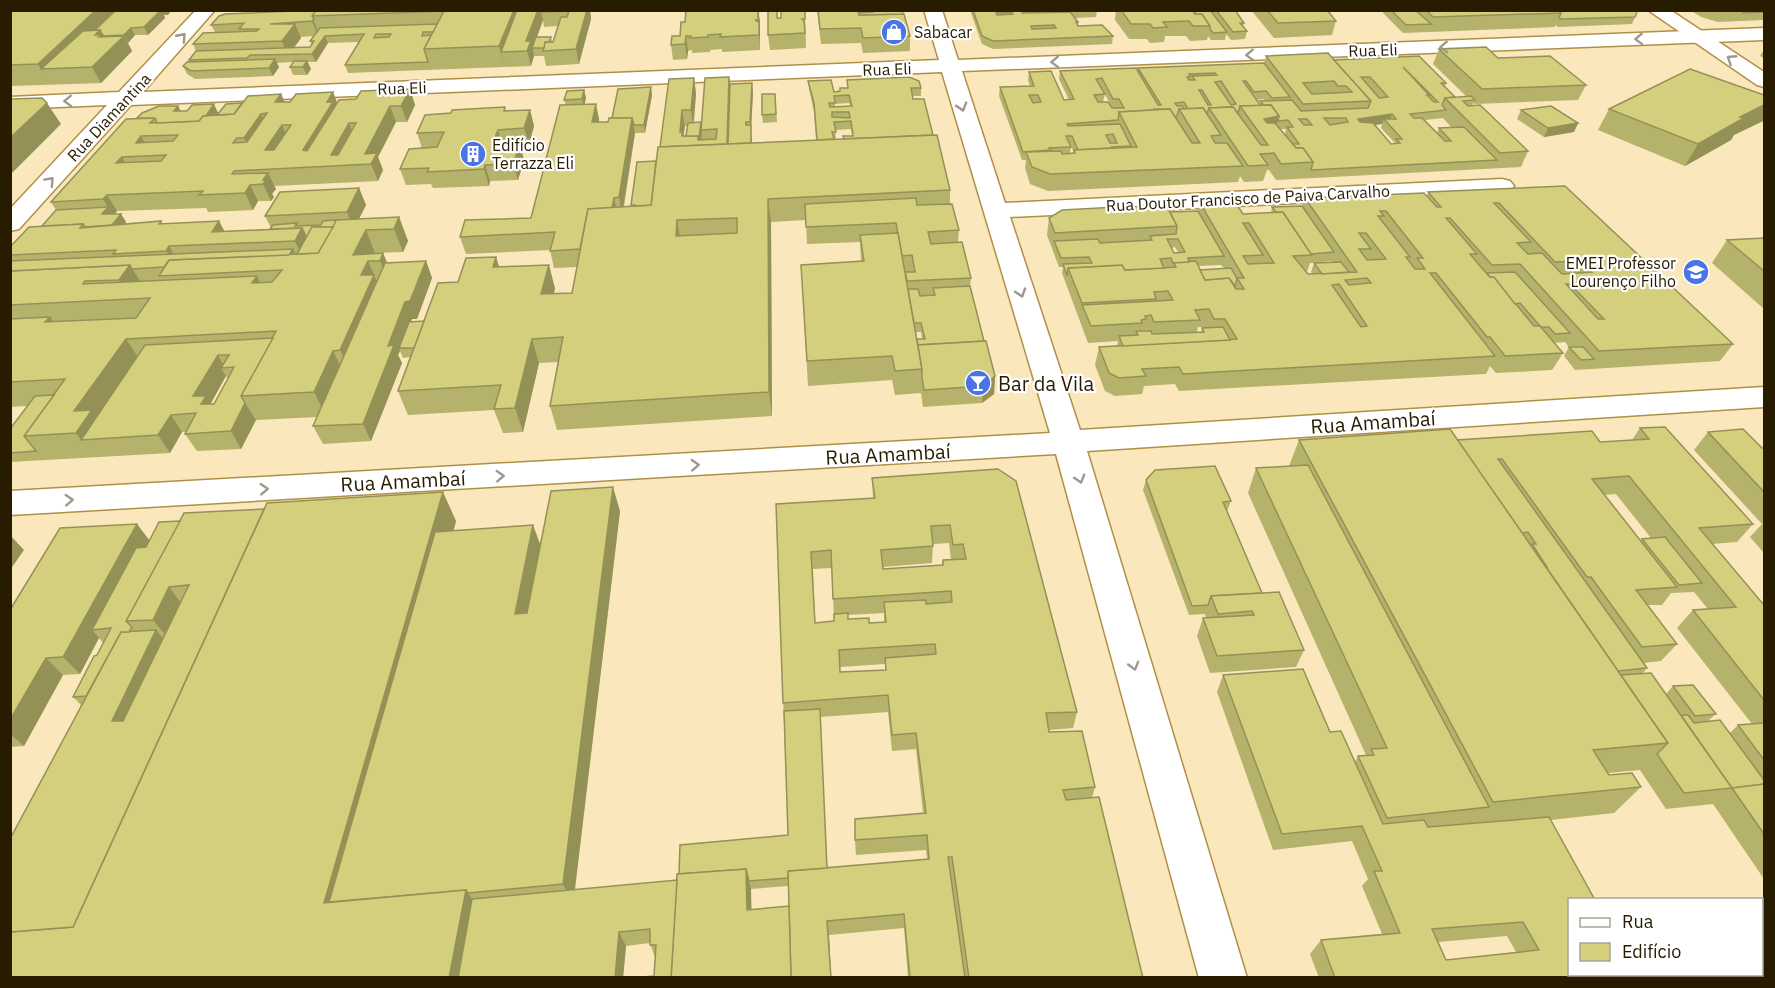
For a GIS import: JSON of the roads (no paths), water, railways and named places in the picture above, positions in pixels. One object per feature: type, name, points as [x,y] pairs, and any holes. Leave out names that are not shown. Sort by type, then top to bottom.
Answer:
[{"type":"street","name":"Rua Diamantina","points":[[10,224],[207,10]]},
{"type":"street","points":[[933,10],[1068,442],[1223,978]]},
{"type":"street","points":[[1658,10],[1764,81]]},
{"type":"street","name":"Rua Eli","points":[[10,103],[1764,34]]},
{"type":"street","name":"Rua Doutor Francisco de Paiva Carvalho","points":[[994,211],[1502,186]]},
{"type":"street","name":"Rua Amambaí","points":[[10,503],[992,448],[1764,397]]},
{"type":"place","name":"Sabacar","points":[[894,32]]},
{"type":"place","name":"Edifício Terrazza Eli","points":[[473,154]]},
{"type":"place","name":"EMEI Professor Lourenço Filho","points":[[1696,272]]},
{"type":"place","name":"Bar da Vila","points":[[978,383]]}]
